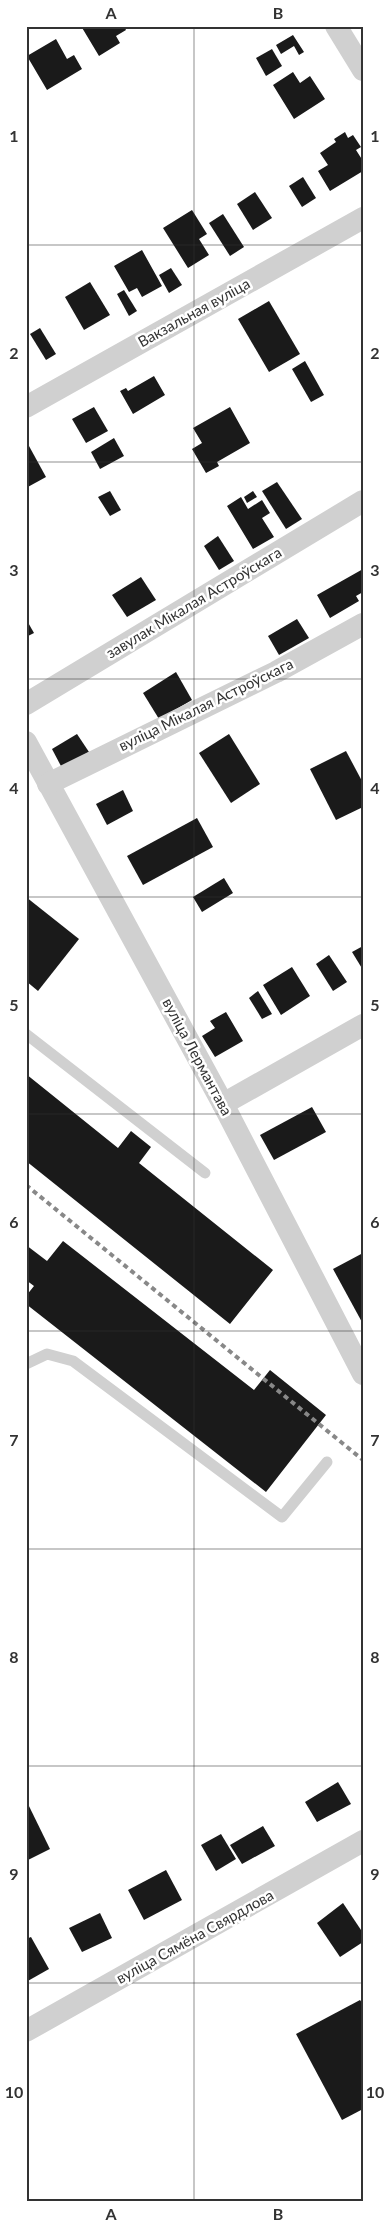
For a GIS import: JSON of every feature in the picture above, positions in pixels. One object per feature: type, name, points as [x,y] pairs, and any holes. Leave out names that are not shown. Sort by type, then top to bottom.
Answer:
[{"type":"street","points":[[336,26],[363,70]]},
{"type":"street","name":"Вакзальная вуліца","points":[[26,407],[363,218]]},
{"type":"street","name":"завулак Мікалая Астроўскага","points":[[26,704],[363,501]]},
{"type":"street","name":"вуліца Мікалая Астроўскага","points":[[48,784],[276,672],[363,624]]},
{"type":"street","name":"вуліца Лермантава","points":[[26,742],[223,1104],[363,1374]]},
{"type":"street","points":[[223,1104],[363,1025]]},
{"type":"street","name":"вуліца Сямёна Свярдлова","points":[[26,2031],[363,1841]]},
{"type":"lane","points":[[26,1034],[205,1173]]},
{"type":"lane","points":[[26,1364],[47,1354],[73,1361],[282,1518],[327,1462]]},
{"type":"building","points":[[81,26],[124,26],[126,30],[116,36],[120,43],[99,56]]},
{"type":"building","points":[[293,35],[304,52],[299,55],[294,46],[281,54],[276,45]]},
{"type":"building","points":[[56,39],[67,59],[74,55],[82,69],[47,90],[27,56]]},
{"type":"building","points":[[272,49],[282,66],[266,76],[256,58]]},
{"type":"building","points":[[293,72],[300,83],[310,76],[325,99],[294,119],[273,85]]},
{"type":"building","points":[[345,132],[348,138],[353,135],[361,147],[356,150],[363,161],[363,171],[330,191],[318,171],[328,165],[320,153],[336,142],[334,139]]},
{"type":"building","points":[[303,177],[316,198],[302,207],[289,186]]},
{"type":"building","points":[[255,192],[272,218],[253,230],[237,204]]},
{"type":"building","points":[[192,210],[207,234],[199,239],[209,255],[188,268],[163,228]]},
{"type":"building","points":[[223,214],[244,247],[230,256],[209,223]]},
{"type":"building","points":[[142,250],[162,286],[142,297],[137,288],[129,292],[114,266]]},
{"type":"building","points":[[171,268],[182,285],[169,293],[159,275]]},
{"type":"building","points":[[90,282],[110,315],[84,330],[65,297]]},
{"type":"building","points":[[124,290],[137,311],[129,316],[117,294]]},
{"type":"building","points":[[269,301],[300,354],[269,372],[238,319]]},
{"type":"building","points":[[40,328],[56,354],[46,360],[30,334]]},
{"type":"building","points":[[305,361],[324,395],[311,402],[292,369]]},
{"type":"building","points":[[154,376],[165,395],[133,414],[120,391],[126,388],[128,391]]},
{"type":"building","points":[[94,407],[108,431],[86,443],[72,419]]},
{"type":"building","points":[[230,407],[250,443],[217,462],[219,466],[206,473],[192,449],[202,443],[193,428]]},
{"type":"building","points":[[114,438],[124,456],[100,469],[91,452]]},
{"type":"building","points":[[29,446],[46,477],[26,488],[26,448]]},
{"type":"building","points":[[277,482],[302,519],[286,529],[262,491]]},
{"type":"building","points":[[110,491],[121,510],[110,516],[98,497]]},
{"type":"building","points":[[253,491],[257,497],[247,503],[244,497]]},
{"type":"building","points":[[241,497],[248,509],[262,500],[270,513],[262,518],[274,537],[253,549],[227,506]]},
{"type":"building","points":[[218,536],[234,561],[219,570],[204,546]]},
{"type":"building","points":[[363,569],[363,592],[356,596],[359,601],[330,618],[317,595]]},
{"type":"building","points":[[141,577],[156,600],[127,617],[112,595]]},
{"type":"building","points":[[26,619],[34,633],[26,637]]},
{"type":"building","points":[[297,619],[309,638],[279,655],[268,636]]},
{"type":"building","points":[[176,672],[192,700],[159,719],[143,693]]},
{"type":"building","points":[[77,734],[89,752],[62,768],[52,749]]},
{"type":"building","points":[[229,734],[260,784],[231,803],[199,753]]},
{"type":"building","points":[[346,751],[363,783],[363,807],[336,820],[310,769]]},
{"type":"building","points":[[123,790],[133,811],[107,825],[96,804]]},
{"type":"building","points":[[197,818],[213,847],[143,885],[127,856]]},
{"type":"building","points":[[224,878],[233,893],[202,912],[193,897]]},
{"type":"building","points":[[26,897],[79,939],[38,991],[26,981]]},
{"type":"building","points":[[363,946],[363,970],[352,952]]},
{"type":"building","points":[[329,955],[347,982],[333,991],[316,964]]},
{"type":"building","points":[[292,967],[310,996],[281,1015],[263,985]]},
{"type":"building","points":[[258,991],[272,1014],[262,1019],[249,998]]},
{"type":"building","points":[[226,1012],[243,1041],[215,1057],[202,1036],[215,1028],[210,1021]]},
{"type":"building","points":[[26,1074],[118,1148],[131,1131],[151,1147],[139,1163],[273,1270],[230,1324],[26,1161]]},
{"type":"building","points":[[312,1107],[326,1132],[274,1160],[260,1135]]},
{"type":"building","points":[[63,1241],[254,1390],[270,1370],[326,1415],[266,1492],[26,1304],[26,1296],[34,1286],[26,1280],[26,1245],[47,1261]]},
{"type":"building","points":[[363,1253],[363,1324],[333,1269]]},
{"type":"building","points":[[338,1782],[351,1804],[317,1822],[305,1802]]},
{"type":"building","points":[[26,1800],[50,1849],[26,1861]]},
{"type":"building","points":[[263,1826],[275,1846],[242,1864],[230,1845]]},
{"type":"building","points":[[221,1834],[236,1859],[216,1871],[201,1845]]},
{"type":"building","points":[[166,1870],[182,1900],[144,1920],[128,1890]]},
{"type":"building","points":[[343,1903],[363,1933],[363,1942],[340,1957],[317,1923]]},
{"type":"building","points":[[100,1913],[112,1938],[82,1952],[69,1928]]},
{"type":"building","points":[[31,1937],[49,1969],[26,1982],[26,1939]]},
{"type":"building","points":[[360,2000],[363,2004],[363,2109],[342,2120],[296,2034]]},
{"type":"railway","points":[[26,1185],[363,1460]]}]
